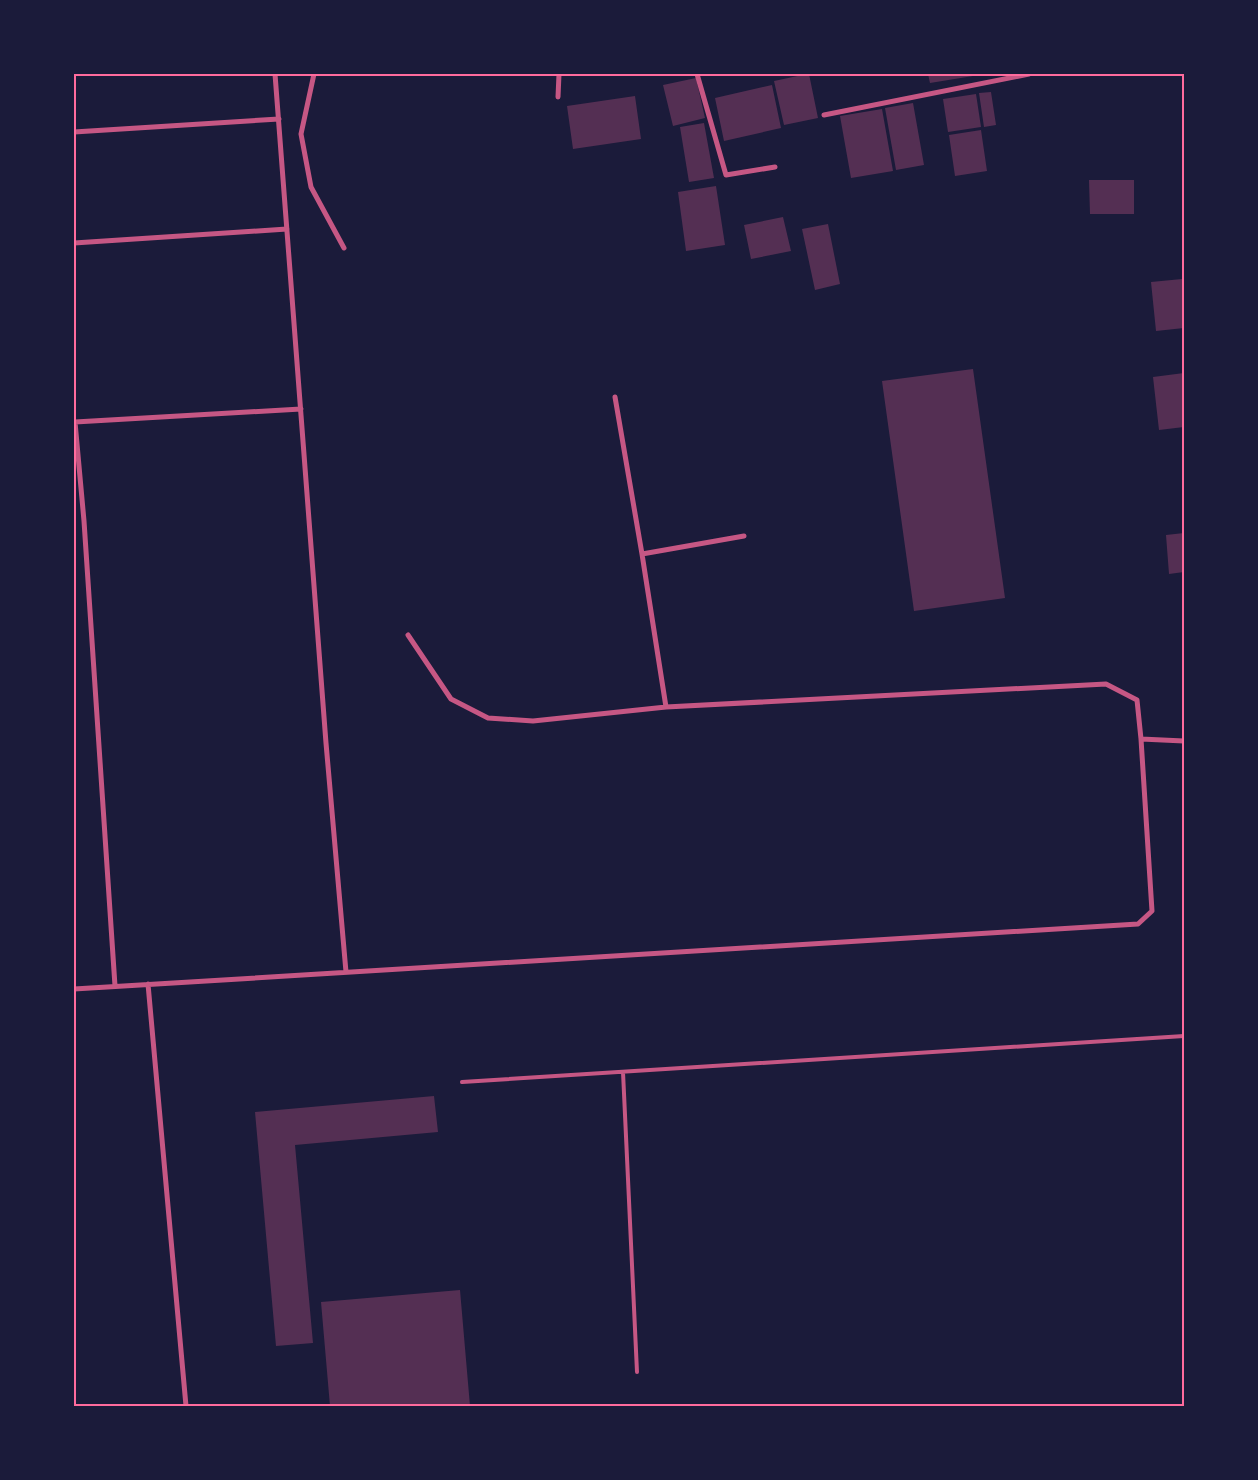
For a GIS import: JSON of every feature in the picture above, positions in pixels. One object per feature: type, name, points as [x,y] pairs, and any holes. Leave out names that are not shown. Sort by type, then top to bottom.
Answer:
[{"type":"street","points":[[276,74],[326,743],[346,972]]},
{"type":"street","points":[[314,74],[300,134],[311,187],[344,248]]},
{"type":"street","points":[[558,97],[559,74]]},
{"type":"street","points":[[697,74],[726,175],[775,166]]},
{"type":"street","points":[[824,115],[1029,74]]},
{"type":"street","points":[[74,132],[279,119]]},
{"type":"street","points":[[74,243],[287,229]]},
{"type":"street","points":[[615,397],[666,708]]},
{"type":"street","points":[[116,986],[75,422],[301,409]]},
{"type":"street","points":[[642,554],[744,536]]},
{"type":"street","points":[[74,989],[1138,924],[1152,911],[1137,700],[1106,684],[666,708],[533,721],[488,718],[452,698],[408,635]]},
{"type":"street","points":[[1141,739],[1184,741]]},
{"type":"street","points":[[148,984],[186,1406]]},
{"type":"lane","points":[[462,1082],[1184,1036]]},
{"type":"lane","points":[[623,1072],[637,1372]]},
{"type":"building","points":[[809,74],[818,118],[784,125],[774,81]]},
{"type":"building","points":[[928,74],[972,74],[973,76],[930,83]]},
{"type":"building","points":[[696,78],[705,118],[673,126],[663,85]]},
{"type":"building","points":[[772,85],[781,128],[724,141],[715,98]]},
{"type":"building","points":[[991,92],[996,125],[984,127],[979,93]]},
{"type":"building","points":[[976,94],[981,127],[948,132],[943,99]]},
{"type":"building","points":[[635,96],[641,139],[573,149],[567,106]]},
{"type":"building","points":[[913,103],[924,165],[896,170],[885,108]]},
{"type":"building","points":[[882,109],[893,171],[851,178],[840,116]]},
{"type":"building","points":[[704,123],[714,178],[689,182],[680,127]]},
{"type":"building","points":[[981,130],[987,171],[955,176],[949,135]]},
{"type":"building","points":[[1089,180],[1134,180],[1134,214],[1090,214]]},
{"type":"building","points":[[716,186],[725,245],[686,251],[678,192]]},
{"type":"building","points":[[783,217],[791,251],[751,259],[744,225]]},
{"type":"building","points":[[828,224],[840,284],[815,290],[802,229]]},
{"type":"building","points":[[1182,279],[1184,328],[1156,331],[1151,282]]},
{"type":"building","points":[[973,369],[1005,598],[914,611],[882,381]]},
{"type":"building","points":[[1184,373],[1184,427],[1159,430],[1153,377]]},
{"type":"building","points":[[1184,533],[1184,572],[1169,574],[1166,535]]},
{"type":"building","points":[[434,1096],[438,1132],[295,1145],[313,1343],[276,1346],[255,1112]]},
{"type":"building","points":[[460,1290],[470,1406],[330,1406],[321,1302]]}]
